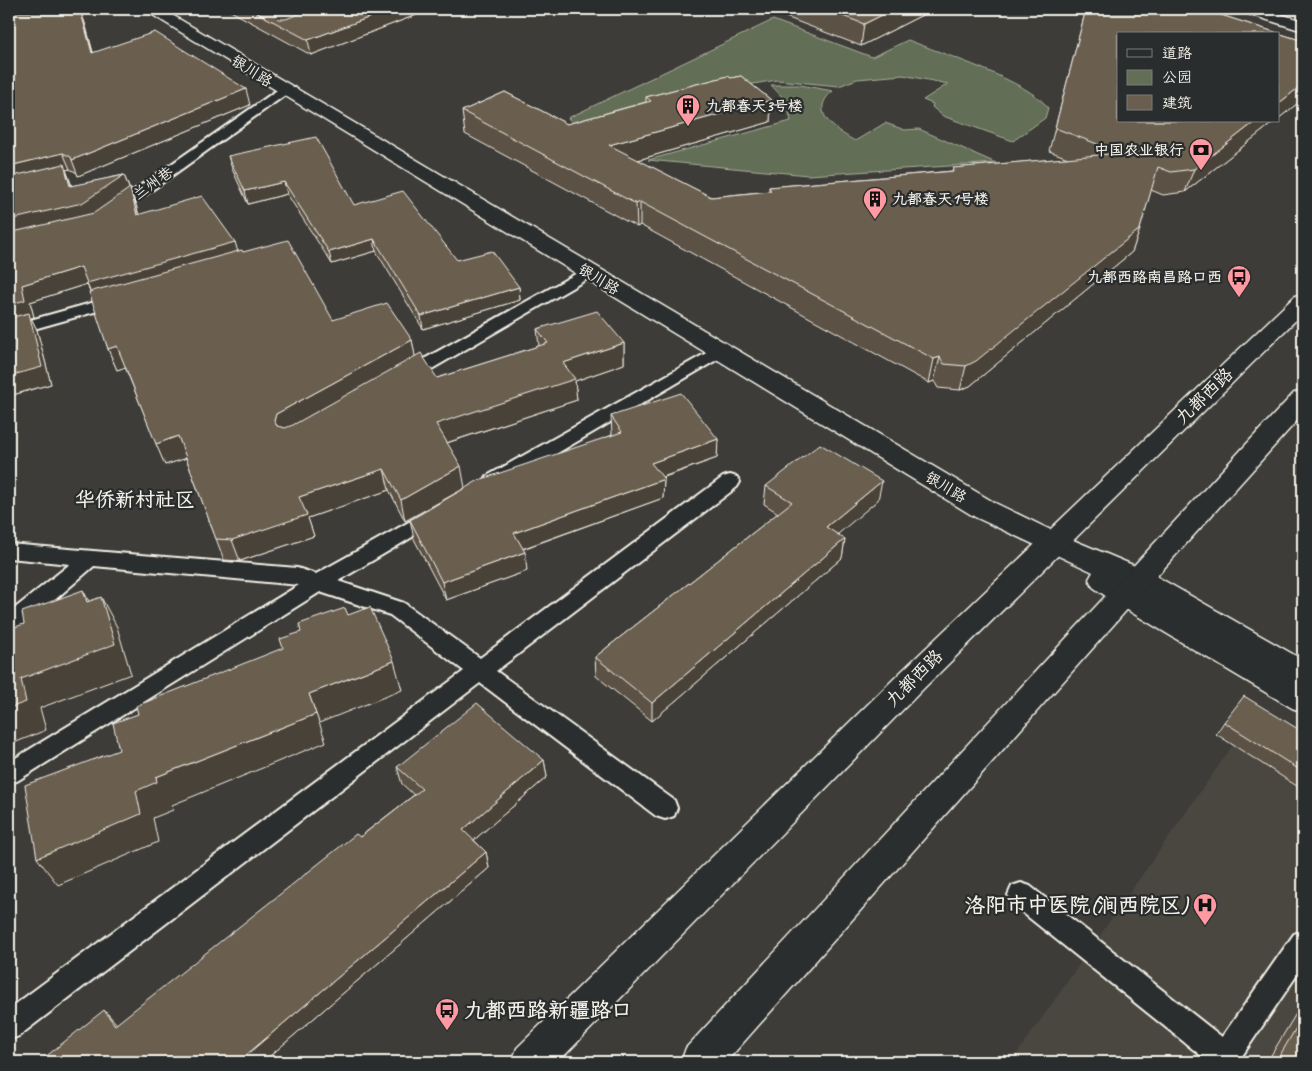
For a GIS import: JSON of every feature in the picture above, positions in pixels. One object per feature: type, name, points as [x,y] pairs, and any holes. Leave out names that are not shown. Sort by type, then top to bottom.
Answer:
[{"type":"main road","name":"银川路","points":[[151,9],[985,510],[1051,542],[1130,586],[1303,675]]},
{"type":"main road","points":[[1248,9],[1303,26]]},
{"type":"main road","name":"九都西路","points":[[531,1062],[1051,542],[1303,301]]},
{"type":"main road","points":[[700,1062],[1130,586],[1303,399]]},
{"type":"main road","name":"银川路","points":[[1130,586],[1303,699]]},
{"type":"lane","name":"兰州巷","points":[[102,219],[283,90]]},
{"type":"lane","points":[[393,383],[588,272]]},
{"type":"lane","points":[[9,331],[140,294]]},
{"type":"lane","points":[[480,489],[719,351]]},
{"type":"lane","points":[[9,1026],[730,482]]},
{"type":"lane","points":[[9,774],[318,583],[454,504]]},
{"type":"lane","points":[[9,550],[89,559],[297,576],[397,609],[665,808]]},
{"type":"lane","points":[[9,623],[20,617],[89,559]]},
{"type":"lane","points":[[1021,895],[1225,1057],[1303,943]]},
{"type":"shaded area","name":"洛阳市中医院(涧西院区)","points":[[1233,745],[1303,789],[1303,1062],[1011,1062]]},
{"type":"green space","points":[[773,20],[872,57],[908,40],[984,69],[1023,88],[1038,98],[1048,108],[1045,118],[1013,141],[943,116],[932,107],[933,104],[923,100],[948,84],[903,75],[857,79],[839,86],[777,80],[699,93],[580,132],[568,118]]},
{"type":"green space","points":[[771,85],[800,85],[833,91],[823,106],[824,113],[833,126],[855,141],[885,123],[905,130],[919,129],[996,163],[808,175],[648,160],[791,121],[786,101]]},
{"type":"building","points":[[80,9],[92,53],[155,32],[246,89],[72,160],[71,157],[63,153],[9,166],[9,12],[59,12]]},
{"type":"building","points":[[250,9],[285,9],[274,15],[278,19],[286,19],[311,9],[392,9],[308,40]]},
{"type":"building","points":[[824,9],[894,9],[864,24]]},
{"type":"building","points":[[1086,9],[1202,9],[1275,32],[1117,32],[1117,122],[1255,122],[1194,169],[1171,172],[1158,167],[1140,229],[976,361],[966,366],[944,364],[940,357],[934,359],[640,202],[636,204],[462,111],[505,92],[567,124],[651,101],[646,97],[728,76],[731,78],[741,76],[771,100],[609,145],[711,197],[771,191],[769,187],[954,171],[953,168],[1121,153],[1055,128]]},
{"type":"building","points":[[1280,34],[1303,41],[1303,84],[1280,102]]},
{"type":"building","points":[[316,137],[354,205],[403,191],[457,260],[492,251],[519,287],[421,316],[374,239],[329,252],[284,182],[245,191],[228,156]]},
{"type":"building","points":[[64,164],[70,186],[124,175],[82,203],[9,220],[9,177]]},
{"type":"building","points":[[130,188],[137,215],[202,196],[235,242],[87,283],[81,267],[22,285],[25,300],[9,305],[9,233],[94,213]]},
{"type":"building","points":[[288,240],[333,320],[387,303],[412,340],[276,414],[274,421],[277,426],[285,428],[293,425],[421,353],[437,378],[548,343],[537,329],[597,311],[624,343],[563,363],[575,379],[436,424],[461,466],[401,500],[384,469],[299,497],[307,515],[232,540],[216,539],[178,436],[156,444],[117,346],[108,349],[89,292],[242,250],[243,252]]},
{"type":"building","points":[[29,313],[42,367],[9,376],[9,318]]},
{"type":"building","points":[[681,393],[718,439],[651,463],[664,479],[514,533],[525,552],[442,582],[410,520],[479,480],[622,432],[611,416]]},
{"type":"building","points":[[820,444],[882,481],[826,527],[845,539],[652,703],[595,657],[792,502],[766,486]]},
{"type":"building","points":[[83,590],[87,602],[101,597],[115,644],[21,679],[26,702],[9,708],[9,629],[24,624],[22,612]]},
{"type":"building","points":[[370,607],[394,661],[309,694],[316,714],[156,777],[157,782],[136,791],[141,814],[37,858],[25,785],[119,750],[113,723],[138,714],[136,706],[283,648],[280,639],[301,632],[299,624],[345,608],[348,615]]},
{"type":"building","points":[[1244,696],[1303,732],[1303,772],[1224,722]]},
{"type":"building","points":[[477,703],[544,760],[463,830],[486,852],[238,1062],[39,1062],[104,1010],[115,1025],[356,834],[360,837],[422,789],[397,767]]},
{"type":"building","points":[[1303,1016],[1303,1062],[1276,1062]]},
{"type":"building","points":[[14,1056],[17,1062],[9,1062],[9,1060]]},
{"type":"place","name":"九都春天3号楼","points":[[688,127]]},
{"type":"place","name":"中国农业银行","points":[[1201,171]]},
{"type":"place","name":"九都春天1号楼","points":[[875,220]]},
{"type":"place","name":"九都西路南昌路口西","points":[[1239,298]]},
{"type":"place","name":"洛阳市中医院(涧西院区)","points":[[1205,926]]},
{"type":"place","name":"九都西路新疆路口","points":[[447,1031]]},
{"type":"district","name":"华侨新村社区","points":[[135,499]]}]
